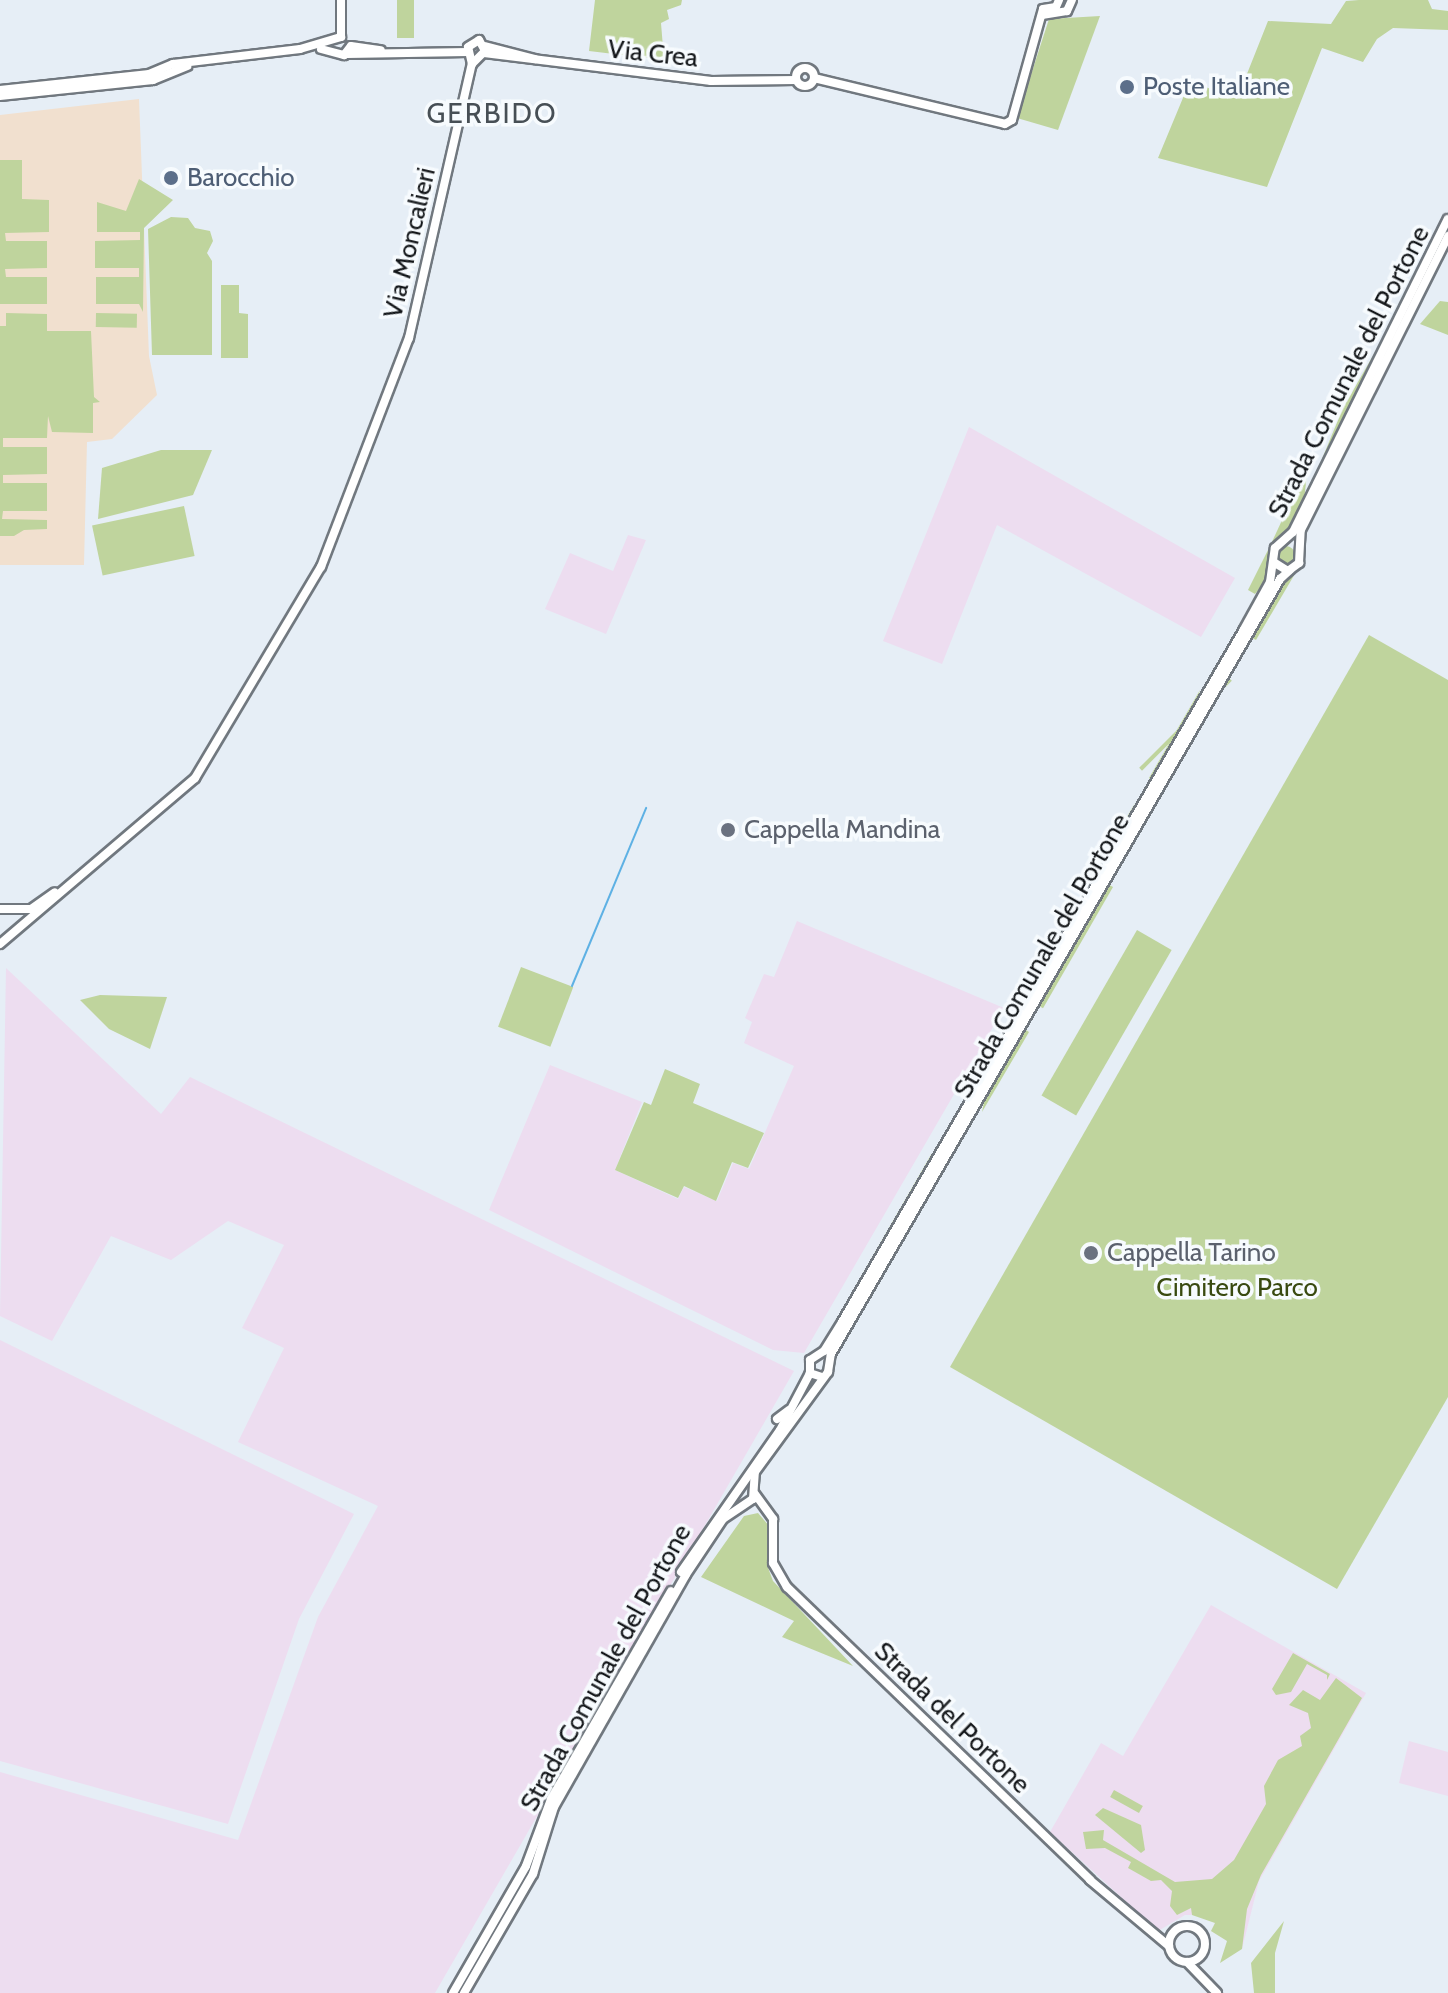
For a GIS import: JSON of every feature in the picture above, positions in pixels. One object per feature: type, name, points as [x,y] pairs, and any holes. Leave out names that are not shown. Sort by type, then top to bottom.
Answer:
[{"type":"street","points":[[341,0],[341,37],[349,50]]},
{"type":"street","points":[[814,78],[807,87],[796,78],[806,68],[814,78],[1005,124],[1012,120],[1045,7],[1056,7],[1059,0]]},
{"type":"street","points":[[1042,15],[1067,11],[1072,0]]},
{"type":"street","points":[[0,90],[149,74],[199,61],[333,47],[341,37]]},
{"type":"street","name":"Via Crea","points":[[333,47],[394,52],[450,51],[711,81],[763,82],[796,78]]},
{"type":"street","name":"Via Moncalieri","points":[[67,889],[175,798],[211,756],[335,537],[409,338],[475,54]]},
{"type":"street","points":[[0,96],[153,80],[199,61]]},
{"type":"street","name":"Strada Comunale del Portone","points":[[1285,542],[1448,219]]},
{"type":"street","name":"Strada Comunale del Portone","points":[[1298,547],[1301,530],[1448,236]]},
{"type":"street","points":[[1285,542],[1298,547],[1301,560],[1290,570],[1275,563],[1275,548],[1285,542]]},
{"type":"street","name":"Strada Comunale del Portone","points":[[453,1993],[526,1866],[551,1799],[686,1564],[793,1408],[810,1373],[810,1360],[819,1356],[1219,672],[1270,582],[1275,563]]},
{"type":"street","name":"Strada Comunale del Portone","points":[[464,1993],[528,1884],[546,1822],[563,1790],[690,1568],[723,1519],[745,1504],[754,1491],[755,1472],[823,1376],[1280,579],[1290,570]]},
{"type":"street","points":[[0,909],[31,909],[67,889]]},
{"type":"street","points":[[0,944],[67,889]]},
{"type":"street","points":[[819,1356],[828,1363]]},
{"type":"street","points":[[810,1373],[823,1376]]},
{"type":"street","points":[[777,1419],[793,1408]]},
{"type":"street","points":[[740,1484],[754,1491],[766,1508]]},
{"type":"street","points":[[733,1494],[745,1504],[766,1508]]},
{"type":"street","name":"Strada del Portone","points":[[766,1508],[774,1523],[773,1563],[787,1587],[1090,1880],[1169,1946]]},
{"type":"street","points":[[1154,1933],[1172,1933],[1184,1926],[1195,1928],[1203,1937],[1204,1976]]},
{"type":"street","points":[[1172,1933],[1169,1946],[1174,1957],[1187,1962],[1204,1976],[1217,1993]]},
{"type":"street","points":[[1187,1962],[1202,1953]]},
{"type":"shaded area","points":[[139,99],[149,356],[157,395],[112,439],[87,442],[84,565],[0,565],[0,115]]},
{"type":"shaded area","points":[[969,427],[1235,578],[1201,637],[997,525],[942,664],[883,641]]},
{"type":"shaded area","points":[[628,535],[646,540],[606,634],[545,609],[570,553],[613,571]]},
{"type":"shaded area","points":[[797,921],[1004,1008],[804,1353],[773,1350],[489,1210],[550,1065],[642,1102],[615,1170],[678,1199],[684,1187],[717,1201],[733,1163],[749,1169],[794,1066],[744,1043],[752,1022],[745,1018],[764,974],[774,977]]},
{"type":"shaded area","points":[[6,968],[161,1114],[190,1077],[794,1371],[435,1993],[0,1993],[0,1772],[238,1840],[318,1617],[378,1506],[238,1442],[284,1348],[242,1328],[284,1245],[228,1221],[171,1260],[111,1236],[52,1341],[0,1316]]},
{"type":"shaded area","points":[[0,1340],[354,1514],[299,1619],[228,1824],[0,1761]]},
{"type":"shaded area","points":[[1211,1605],[1366,1693],[1259,1881],[1242,1949],[1211,1931],[1215,1923],[1202,1915],[1185,1915],[1158,1931],[1050,1832],[1101,1743],[1123,1756]]},
{"type":"shaded area","points":[[1409,1741],[1448,1752],[1448,1796],[1399,1783]]},
{"type":"green space","points":[[397,0],[414,0],[414,38],[397,38]]},
{"type":"green space","points":[[595,0],[682,0],[681,5],[667,10],[669,19],[661,23],[664,60],[589,51]]},
{"type":"green space","points":[[1428,0],[1432,9],[1448,11],[1448,30],[1393,28],[1377,39],[1363,62],[1322,48],[1267,187],[1158,158],[1190,81],[1237,99],[1268,21],[1331,24],[1346,1]]},
{"type":"green space","points":[[1100,16],[1058,130],[1017,118],[1049,19]]},
{"type":"green space","points":[[0,160],[22,160],[22,199],[49,200],[49,232],[5,233],[6,241],[47,241],[47,268],[5,269],[6,277],[47,277],[47,304],[0,304]]},
{"type":"green space","points":[[139,179],[173,200],[144,228],[143,312],[139,304],[96,304],[96,277],[139,277],[139,268],[95,268],[95,241],[140,240],[140,232],[97,232],[97,202],[126,211]]},
{"type":"green space","points":[[171,217],[188,218],[195,228],[210,231],[213,241],[207,253],[212,261],[212,355],[152,355],[148,229]]},
{"type":"green space","points":[[221,285],[239,285],[239,313],[248,314],[248,358],[221,358]]},
{"type":"green space","points":[[1440,301],[1448,302],[1448,335],[1420,324]]},
{"type":"green space","points":[[6,313],[47,314],[47,331],[91,331],[94,397],[100,402],[93,403],[93,433],[52,432],[48,416],[47,438],[3,438],[3,447],[47,447],[47,474],[3,475],[3,483],[47,483],[47,511],[3,511],[2,519],[47,520],[47,529],[24,530],[14,536],[0,536],[0,326],[6,326]]},
{"type":"green space","points":[[96,313],[137,314],[137,328],[96,327]]},
{"type":"green space","points":[[1395,320],[1310,488],[1343,408]]},
{"type":"green space","points":[[161,450],[212,450],[193,495],[98,519],[102,468]]},
{"type":"green space","points":[[1308,464],[1304,501],[1290,532],[1271,544]]},
{"type":"green space","points":[[184,506],[195,556],[103,575],[92,526]]},
{"type":"green space","points":[[1286,546],[1295,555],[1286,564],[1277,555]]},
{"type":"green space","points":[[1268,550],[1269,577],[1255,594],[1248,590]]},
{"type":"green space","points":[[1296,572],[1256,640],[1252,638],[1283,580]]},
{"type":"green space","name":"Cimitero Parco","points":[[1369,635],[1448,680],[1448,1397],[1337,1589],[950,1367]]},
{"type":"green space","points":[[1229,678],[1232,681],[1142,771],[1139,768]]},
{"type":"green space","points":[[1200,690],[1196,705],[1152,781],[1149,778]]},
{"type":"green space","points":[[1135,803],[1120,838],[1026,999],[1023,997]]},
{"type":"green space","points":[[1107,884],[1113,887],[1043,1008],[1037,1005]]},
{"type":"green space","points":[[1137,930],[1172,950],[1076,1115],[1042,1095]]},
{"type":"green space","points":[[521,967],[573,987],[550,1047],[498,1027]]},
{"type":"green space","points":[[100,995],[167,997],[150,1049],[109,1029],[80,1000]]},
{"type":"green space","points":[[1026,1030],[1029,1032],[982,1112],[984,1102]]},
{"type":"green space","points":[[665,1069],[700,1084],[693,1103],[764,1133],[748,1168],[732,1162],[716,1201],[684,1186],[678,1198],[615,1170],[644,1102],[651,1105]]},
{"type":"green space","points":[[932,1153],[927,1169],[853,1297],[856,1285]]},
{"type":"green space","points":[[758,1513],[770,1527],[767,1565],[773,1581],[853,1666],[782,1637],[794,1621],[701,1577],[744,1516]]},
{"type":"green space","points":[[1293,1653],[1330,1674],[1327,1680],[1327,1675],[1307,1664],[1291,1692],[1276,1695],[1272,1689]]},
{"type":"green space","points":[[1336,1678],[1362,1698],[1261,1875],[1247,1909],[1242,1949],[1220,1963],[1227,1941],[1211,1931],[1215,1923],[1192,1915],[1191,1908],[1177,1915],[1170,1906],[1172,1891],[1161,1880],[1151,1881],[1128,1868],[1131,1862],[1105,1848],[1086,1849],[1083,1832],[1104,1830],[1103,1840],[1175,1882],[1212,1879],[1234,1860],[1266,1804],[1264,1786],[1278,1760],[1302,1746],[1300,1736],[1311,1728],[1308,1713],[1289,1705],[1303,1690],[1320,1700]]},
{"type":"green space","points":[[1114,1790],[1143,1806],[1139,1813],[1110,1797]]},
{"type":"green space","points":[[1103,1808],[1141,1825],[1145,1850],[1141,1853],[1095,1815]]},
{"type":"green space","points":[[1284,1921],[1275,1953],[1275,1993],[1254,1993],[1251,1963]]},
{"type":"waterway","points":[[572,986],[646,808]]},
{"type":"place","name":"Poste Italiane","points":[[1127,87]]},
{"type":"place","name":"Barocchio","points":[[171,178]]},
{"type":"place","name":"Cappella Mandina","points":[[728,830]]},
{"type":"place","name":"Cappella Tarino","points":[[1091,1253]]},
{"type":"district","name":"GERBIDO","points":[[492,113]]}]
